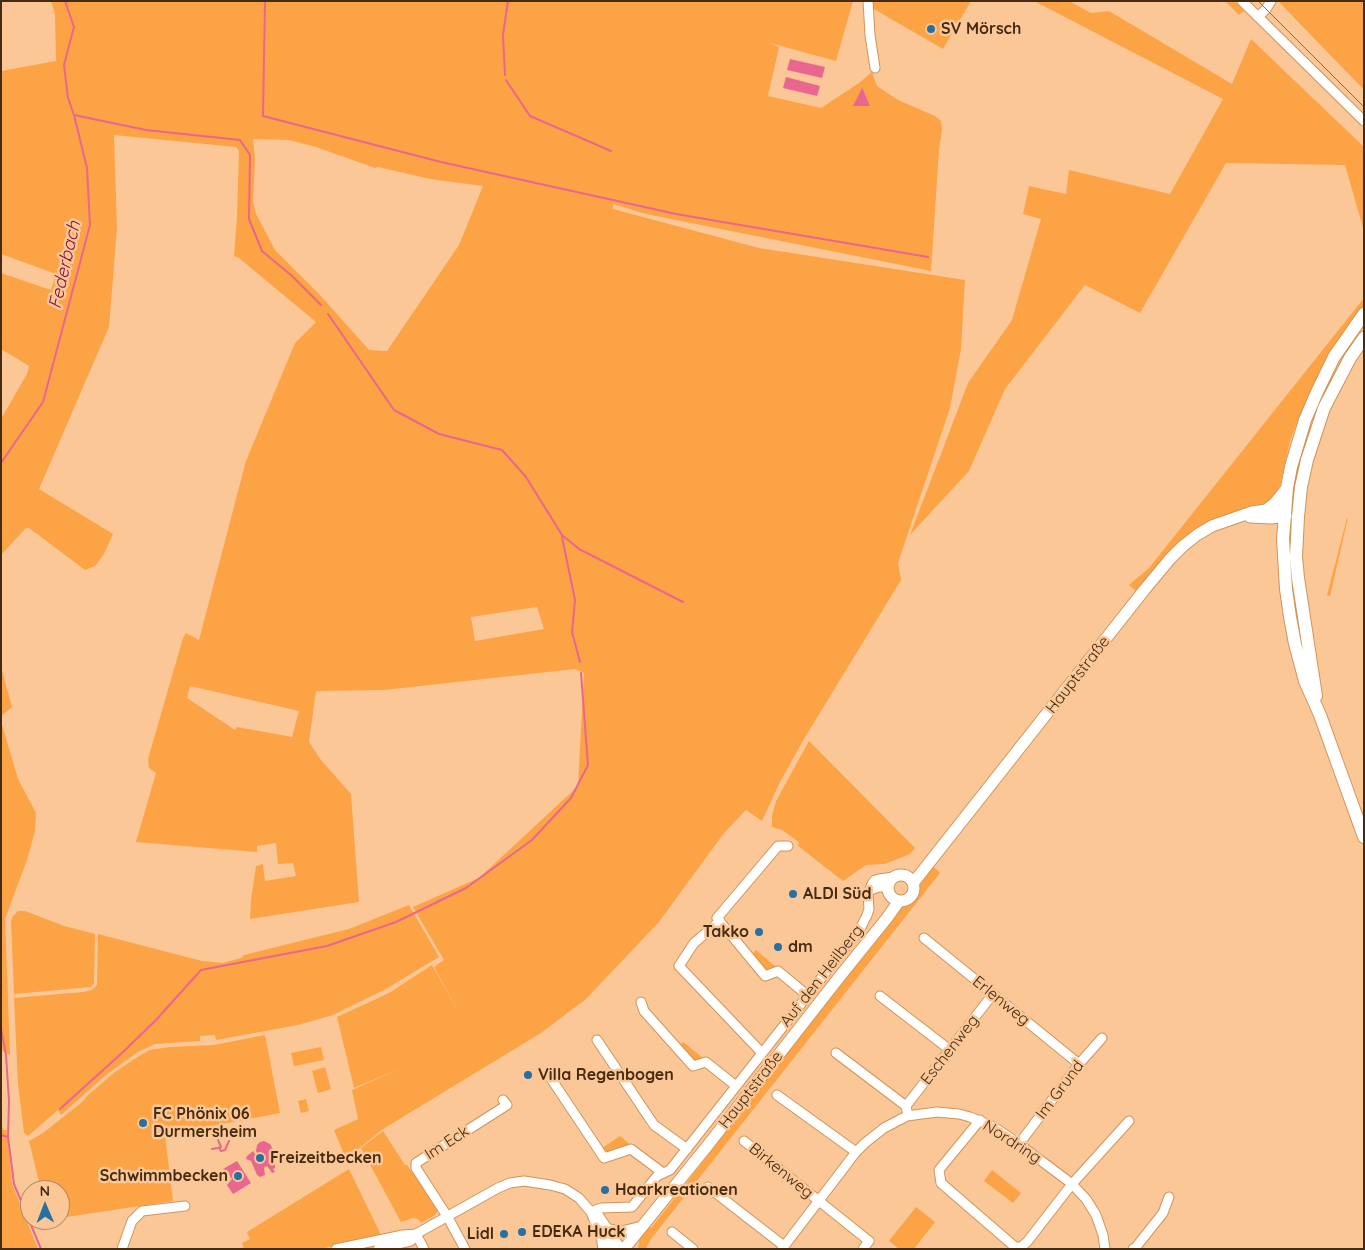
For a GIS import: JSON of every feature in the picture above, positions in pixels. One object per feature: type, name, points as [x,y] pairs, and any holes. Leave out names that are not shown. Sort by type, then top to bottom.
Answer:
[{"type":"main road","points":[[1364,314],[1334,358],[1316,392],[1298,441],[1287,488],[1298,578],[1320,715],[1364,837]]},
{"type":"main road","points":[[1291,516],[1321,417],[1350,358],[1364,338]]},
{"type":"street","points":[[868,1],[870,35],[875,68]]},
{"type":"street","points":[[1242,1],[1364,121]]},
{"type":"street","points":[[1258,18],[1271,1]]},
{"type":"street","points":[[1266,510],[1274,504],[1287,488]]},
{"type":"street","points":[[1266,510],[1291,516]]},
{"type":"street","name":"Hauptstraße","points":[[622,1249],[639,1231],[708,1145],[877,930],[893,890],[908,900],[912,896],[915,891],[910,879],[928,866],[933,857],[1170,559],[1196,535],[1212,526],[1252,512],[1266,510]]},
{"type":"street","name":"Hauptstraße","points":[[1241,516],[1271,518],[1291,516]]},
{"type":"street","points":[[788,846],[778,846],[717,918],[765,976],[778,971],[807,995]]},
{"type":"street","points":[[893,890],[901,875],[910,879]]},
{"type":"street","name":"Auf den Heilberg","points":[[591,1212],[601,1208],[632,1207],[657,1176],[670,1170],[865,921],[868,909],[868,895],[875,880],[893,890]]},
{"type":"street","points":[[720,921],[694,943],[679,966],[762,1053]]},
{"type":"street","name":"Erlenweg","points":[[924,938],[1079,1064]]},
{"type":"street","name":"Eschenweg","points":[[906,1106],[993,994]]},
{"type":"street","points":[[880,996],[950,1050]]},
{"type":"street","points":[[641,1002],[644,1011],[693,1066],[706,1062],[736,1086]]},
{"type":"street","name":"Im Grund","points":[[1020,1144],[1079,1064],[1102,1038]]},
{"type":"street","points":[[597,1040],[654,1125],[687,1149]]},
{"type":"street","points":[[836,1053],[906,1106],[907,1116]]},
{"type":"street","points":[[550,1072],[550,1077],[604,1158],[631,1149],[663,1173]]},
{"type":"street","points":[[777,1095],[856,1152]]},
{"type":"street","name":"Im Eck","points":[[465,1249],[447,1216],[416,1168],[416,1163],[507,1105],[503,1100]]},
{"type":"street","name":"Nordring","points":[[784,1247],[856,1152],[865,1143],[884,1128],[907,1116],[937,1112],[959,1114],[980,1120],[994,1127],[1020,1144],[1072,1184],[1086,1199],[1099,1221],[1105,1249]]},
{"type":"street","points":[[980,1120],[939,1170],[941,1183],[1015,1247],[1027,1242],[1072,1184],[1129,1121]]},
{"type":"street","name":"Birkenweg","points":[[744,1141],[869,1242],[863,1249]]},
{"type":"street","points":[[378,1249],[411,1241],[416,1234],[498,1188],[510,1183],[524,1181],[550,1184],[565,1189],[579,1198],[591,1212],[596,1225],[622,1249]]},
{"type":"street","points":[[708,1187],[784,1247]]},
{"type":"street","points":[[1132,1249],[1136,1247],[1162,1213],[1168,1196]]},
{"type":"street","points":[[122,1249],[132,1221],[142,1212],[185,1206]]},
{"type":"street","points":[[605,1233],[639,1231],[634,1249]]},
{"type":"street","points":[[672,1232],[692,1249]]},
{"type":"street","points":[[604,1249],[605,1233]]},
{"type":"street","points":[[605,1233],[611,1249]]},
{"type":"street","points":[[336,1249],[364,1246],[403,1235],[416,1234]]},
{"type":"street","points":[[416,1234],[424,1249]]},
{"type":"shaded area","points":[[51,1],[853,1],[836,61],[770,43],[779,47],[768,96],[821,108],[872,72],[877,86],[898,100],[935,116],[941,121],[942,130],[931,271],[646,214],[613,204],[613,209],[759,248],[965,280],[961,349],[950,408],[898,563],[901,580],[804,739],[780,782],[762,821],[746,810],[724,833],[659,922],[586,999],[541,1033],[383,1129],[346,1159],[334,1130],[358,1119],[352,1090],[404,1067],[354,1088],[337,1017],[389,993],[432,965],[460,1014],[434,967],[444,960],[413,907],[479,878],[578,786],[584,673],[575,669],[384,690],[316,691],[309,742],[321,760],[351,794],[359,902],[250,919],[256,866],[263,864],[265,881],[296,876],[293,863],[278,864],[276,843],[257,846],[257,852],[136,842],[156,773],[149,768],[148,759],[183,638],[186,633],[199,640],[246,461],[295,343],[316,322],[239,258],[234,256],[239,151],[236,147],[114,135],[117,228],[109,327],[39,489],[113,534],[104,554],[95,566],[85,570],[29,528],[26,528],[1,555],[1,419],[27,374],[29,366],[1,349],[1,273],[51,290],[56,274],[1,254],[1,71],[56,61],[55,14]],"holes":[[[862,88],[870,106],[854,106]],[[253,139],[289,140],[316,147],[375,168],[378,167],[430,179],[483,186],[459,245],[387,351],[369,350],[320,295],[275,250],[256,214],[253,201],[255,159]],[[537,607],[544,629],[475,641],[471,617]],[[190,686],[299,711],[292,737],[237,727],[235,730],[187,698]]]},
{"type":"shaded area","name":"SV Mörsch","points":[[872,1],[971,1],[943,49],[872,8]]},
{"type":"shaded area","points":[[1034,1],[1069,1],[1091,13],[1109,11],[1232,84],[1251,39],[1364,147],[1364,231],[1345,165],[1226,163],[1140,313],[1085,285],[1005,389],[969,471],[910,535],[968,383],[1012,320],[1041,219],[1023,214],[1029,186],[1066,194],[1069,170],[1170,194],[1223,99]]},
{"type":"shaded area","points":[[1225,1],[1235,1],[1244,11],[1239,15]]},
{"type":"shaded area","points":[[1278,1],[1364,1],[1364,90]]},
{"type":"shaded area","points":[[790,59],[825,67],[822,78],[787,70]]},
{"type":"shaded area","points":[[786,77],[820,86],[817,96],[783,88]]},
{"type":"shaded area","points":[[862,88],[870,106],[853,106]]},
{"type":"shaded area","points":[[1364,298],[1364,308],[1300,415],[1290,441],[1276,496],[1265,505],[1217,518],[1137,592],[1129,585],[1149,568]]},
{"type":"shaded area","points":[[1348,518],[1330,596],[1327,595]]},
{"type":"shaded area","points":[[1,667],[12,707],[1,716]]},
{"type":"shaded area","points":[[1,721],[18,779],[36,813],[35,831],[27,860],[5,919],[10,1055],[1,1050]]},
{"type":"shaded area","points":[[809,741],[915,848],[910,854],[885,864],[866,865],[843,881],[798,846],[799,842],[782,830],[772,827],[772,816],[776,801]]},
{"type":"shaded area","points":[[932,865],[940,873],[651,1239],[646,1249],[638,1249],[640,1237],[645,1230],[652,1227],[901,905],[914,896],[917,882]]},
{"type":"shaded area","points":[[409,905],[439,957],[386,989],[333,1015],[298,1025],[216,1040],[215,1035],[200,1036],[200,1041],[155,1044],[138,1052],[106,1075],[61,1115],[58,1110],[28,1136],[24,1133],[18,1084],[14,998],[92,990],[97,985],[98,934],[202,961],[223,963],[241,958],[244,955],[349,929]]},
{"type":"shaded area","points":[[18,911],[25,911],[64,926],[95,934],[94,983],[91,987],[14,994],[11,921]]},
{"type":"shaded area","points":[[756,950],[776,967],[765,970],[752,955]]},
{"type":"shaded area","name":"FC Phönix 06 Durmersheim","points":[[265,1035],[280,1113],[165,1135],[173,1201],[70,1216],[70,1180],[39,1180],[29,1141],[43,1133],[82,1102],[115,1072],[150,1050],[214,1045]]},
{"type":"shaded area","points":[[683,1042],[703,1058],[692,1062],[679,1047]]},
{"type":"shaded area","points":[[321,1047],[324,1060],[294,1066],[291,1053]]},
{"type":"shaded area","points":[[325,1067],[331,1089],[318,1093],[312,1071]]},
{"type":"shaded area","points":[[306,1099],[309,1111],[301,1113],[298,1101]]},
{"type":"shaded area","points":[[1,1123],[3,1130],[7,1130],[12,1184],[20,1204],[20,1230],[30,1230],[38,1249],[1,1249]]},
{"type":"shaded area","points":[[383,1131],[438,1211],[435,1215],[421,1223],[418,1219],[413,1218],[401,1222],[361,1148]]},
{"type":"shaded area","points":[[620,1136],[631,1145],[609,1152],[602,1151],[601,1149]]},
{"type":"shaded area","name":"Freizeitbecken","points":[[264,1141],[270,1144],[277,1156],[268,1162],[273,1160],[275,1172],[272,1173],[266,1166],[264,1168],[265,1175],[260,1177],[257,1175],[251,1161],[246,1159],[253,1151],[257,1157],[259,1156],[256,1151],[257,1145]]},
{"type":"shaded area","name":"Schwimmbecken","points":[[237,1161],[251,1183],[233,1194],[227,1185],[232,1179],[223,1169]]},
{"type":"shaded area","points":[[349,1169],[382,1237],[319,1249],[244,1249],[242,1243],[250,1239],[247,1232]]},
{"type":"shaded area","points":[[992,1170],[1021,1193],[1013,1203],[984,1181]]},
{"type":"shaded area","points":[[916,1207],[935,1222],[914,1249],[899,1249],[889,1241]]},
{"type":"waterway","name":"Federbach","points":[[1,463],[43,402],[90,225],[87,168],[68,98],[64,65],[74,27],[65,1]]},
{"type":"waterway","points":[[265,1],[263,116],[441,162],[676,214],[928,257]]},
{"type":"waterway","points":[[505,75],[503,35],[508,1]]},
{"type":"waterway","points":[[506,80],[530,116],[611,151]]},
{"type":"waterway","points":[[74,115],[146,130],[240,140],[250,155],[249,219],[262,251],[292,276],[321,305]]},
{"type":"waterway","points":[[328,314],[394,410],[439,434],[502,450],[526,477],[562,535],[579,549],[683,602]]},
{"type":"waterway","points":[[562,537],[575,600],[572,632],[580,662]]},
{"type":"waterway","points":[[60,1109],[156,1020],[201,970],[327,946],[396,922],[466,888],[532,840],[571,798],[588,765],[581,673]]},
{"type":"waterway","name":"Federbach","points":[[1,1028],[6,1055],[9,1101],[8,1137],[14,1184],[41,1249]]},
{"type":"waterway","name":"Federbach","points":[[1,1135],[8,1137]]},
{"type":"waterway","points":[[212,1149],[221,1147],[218,1140]]},
{"type":"waterway","points":[[219,1148],[221,1151],[225,1150],[229,1141]]},
{"type":"tram line","points":[[1258,1],[1364,107]]},
{"type":"place","name":"SV Mörsch","points":[[931,29]]},
{"type":"place","name":"ALDI Süd","points":[[793,894]]},
{"type":"place","name":"Takko","points":[[759,932]]},
{"type":"place","name":"dm","points":[[778,947]]},
{"type":"place","name":"Villa Regenbogen","points":[[528,1075]]},
{"type":"place","name":"FC Phönix 06 Durmersheim","points":[[143,1123]]},
{"type":"place","name":"Freizeitbecken","points":[[260,1158]]},
{"type":"place","name":"Schwimmbecken","points":[[238,1176]]},
{"type":"place","name":"Haarkreationen","points":[[605,1190]]},
{"type":"place","name":"EDEKA Huck","points":[[522,1232]]},
{"type":"place","name":"Lidl","points":[[504,1234]]}]
